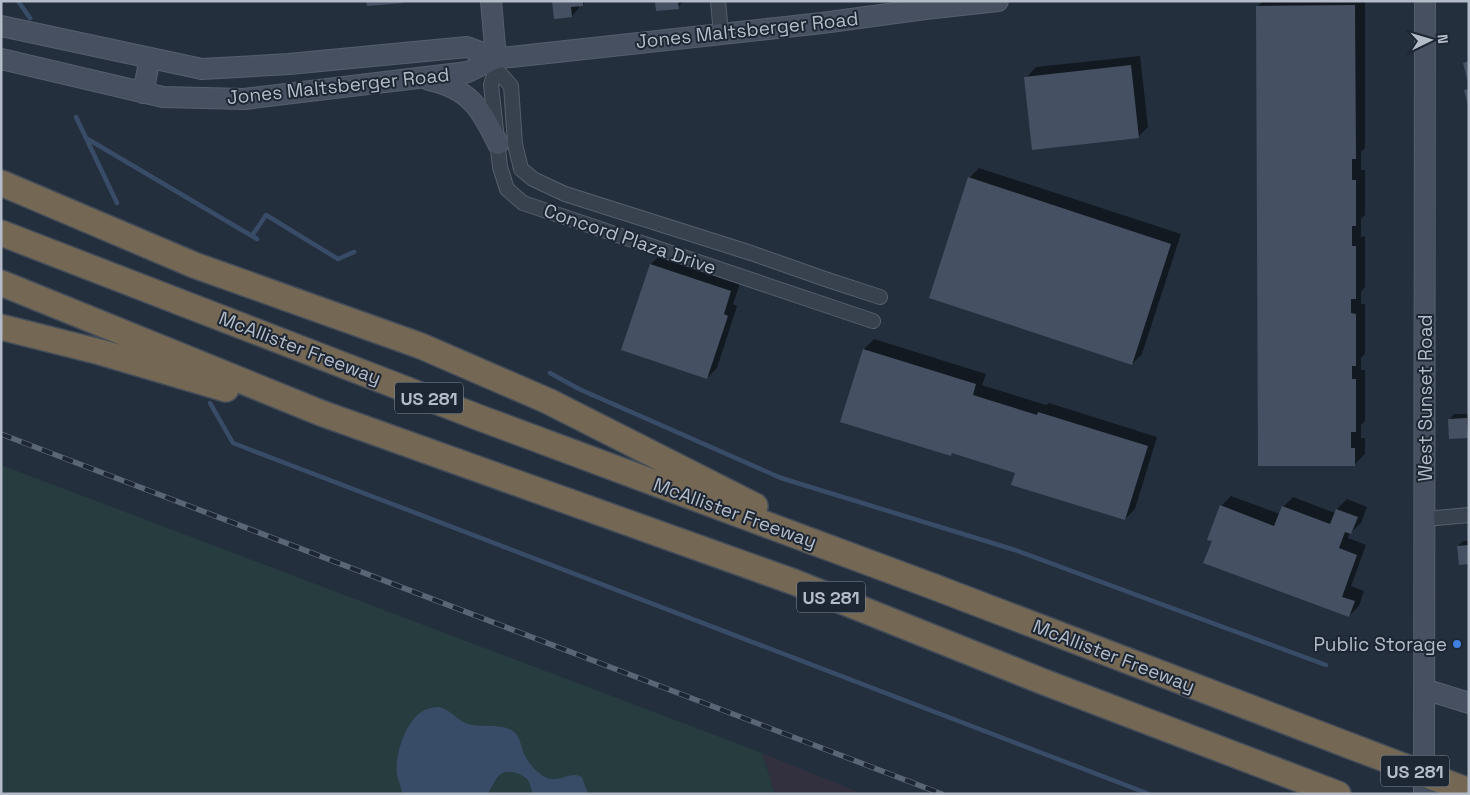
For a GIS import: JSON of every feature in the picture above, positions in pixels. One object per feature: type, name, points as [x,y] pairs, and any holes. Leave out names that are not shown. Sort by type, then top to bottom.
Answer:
[{"type":"highway","points":[[1,183],[194,265],[421,346],[548,400],[860,560]]},
{"type":"highway","name":"McAllister Freeway","points":[[1,233],[480,418],[860,560],[1469,792]]},
{"type":"highway","name":"US 281","points":[[1,283],[321,413],[794,582],[1044,682],[1338,794]]},
{"type":"highway","points":[[1,327],[100,352],[217,387],[321,413]]},
{"type":"main road","points":[[491,1],[496,64]]},
{"type":"main road","name":"Jones Maltsberger Road","points":[[1,59],[163,97],[244,99],[468,72],[496,64],[721,34],[822,23],[925,5],[998,1]]},
{"type":"main road","name":"West Sunset Road","points":[[1424,794],[1425,1]]},
{"type":"main road","name":"Jones Maltsberger Road","points":[[1,26],[202,69],[289,64],[467,47],[496,64]]},
{"type":"main road","points":[[143,92],[150,58]]},
{"type":"main road","points":[[420,78],[446,84],[467,95],[484,117],[498,144]]},
{"type":"main road","points":[[1424,689],[1469,703]]},
{"type":"street","points":[[718,1],[721,34]]},
{"type":"street","name":"Concord Plaza Drive","points":[[496,64],[491,85],[500,167],[507,189],[523,203],[872,321]]},
{"type":"street","name":"Concord Plaza Drive","points":[[496,64],[511,86],[515,144],[522,169],[533,180],[566,194],[751,253],[880,297]]},
{"type":"street","points":[[1425,519],[1469,515]]},
{"type":"shaded area","points":[[762,753],[863,794],[775,794]]},
{"type":"green space","points":[[1,465],[762,753],[775,794],[1,794]]},
{"type":"water","points":[[439,707],[467,724],[507,728],[516,734],[527,759],[539,773],[549,779],[571,775],[580,776],[588,794],[533,794],[527,779],[518,773],[511,772],[499,776],[488,794],[402,794],[397,775],[397,758],[402,739],[411,722],[417,716],[427,709]]},
{"type":"building","points":[[366,1],[403,1],[403,3],[367,6]]},
{"type":"building","points":[[552,1],[583,1],[583,6],[571,7],[572,17],[554,19]]},
{"type":"building","points":[[655,1],[678,1],[679,9],[656,11]]},
{"type":"building","points":[[1355,5],[1356,159],[1352,159],[1352,180],[1356,180],[1356,226],[1352,226],[1352,246],[1356,246],[1356,299],[1351,299],[1351,313],[1356,314],[1356,366],[1352,366],[1352,379],[1356,379],[1356,432],[1351,432],[1351,448],[1355,448],[1355,466],[1258,466],[1256,6]]},
{"type":"building","points":[[1469,61],[1469,82],[1468,82],[1463,63]]},
{"type":"building","points":[[1131,65],[1139,138],[1032,150],[1024,77]]},
{"type":"building","points":[[1469,89],[1469,105],[1468,105],[1464,90]]},
{"type":"building","points":[[968,177],[1171,244],[1132,365],[929,298]]},
{"type":"building","points":[[650,264],[731,291],[724,314],[728,316],[707,379],[621,350]]},
{"type":"building","points":[[863,349],[976,384],[973,395],[1037,415],[1038,412],[1148,446],[1125,520],[1011,485],[1015,473],[952,453],[951,456],[840,422]]},
{"type":"building","points":[[1467,418],[1468,438],[1449,439],[1448,419]]},
{"type":"building","points":[[1220,505],[1274,526],[1282,506],[1330,524],[1336,509],[1358,517],[1351,534],[1345,532],[1339,548],[1357,555],[1342,597],[1355,601],[1349,617],[1203,563],[1212,541],[1207,540]]},
{"type":"building","points":[[1469,545],[1469,564],[1459,565],[1457,546]]},
{"type":"waterway","points":[[18,1],[30,18]]},
{"type":"waterway","points":[[76,117],[117,203]]},
{"type":"waterway","points":[[86,138],[257,239]]},
{"type":"waterway","points":[[252,236],[266,215],[338,259],[354,252]]},
{"type":"waterway","points":[[550,373],[579,389],[781,478],[1015,550],[1326,665]]},
{"type":"waterway","points":[[210,403],[233,443],[1149,794]]},
{"type":"railway","points":[[1,434],[942,794]]},
{"type":"place","name":"Public Storage","points":[[1457,644]]}]
